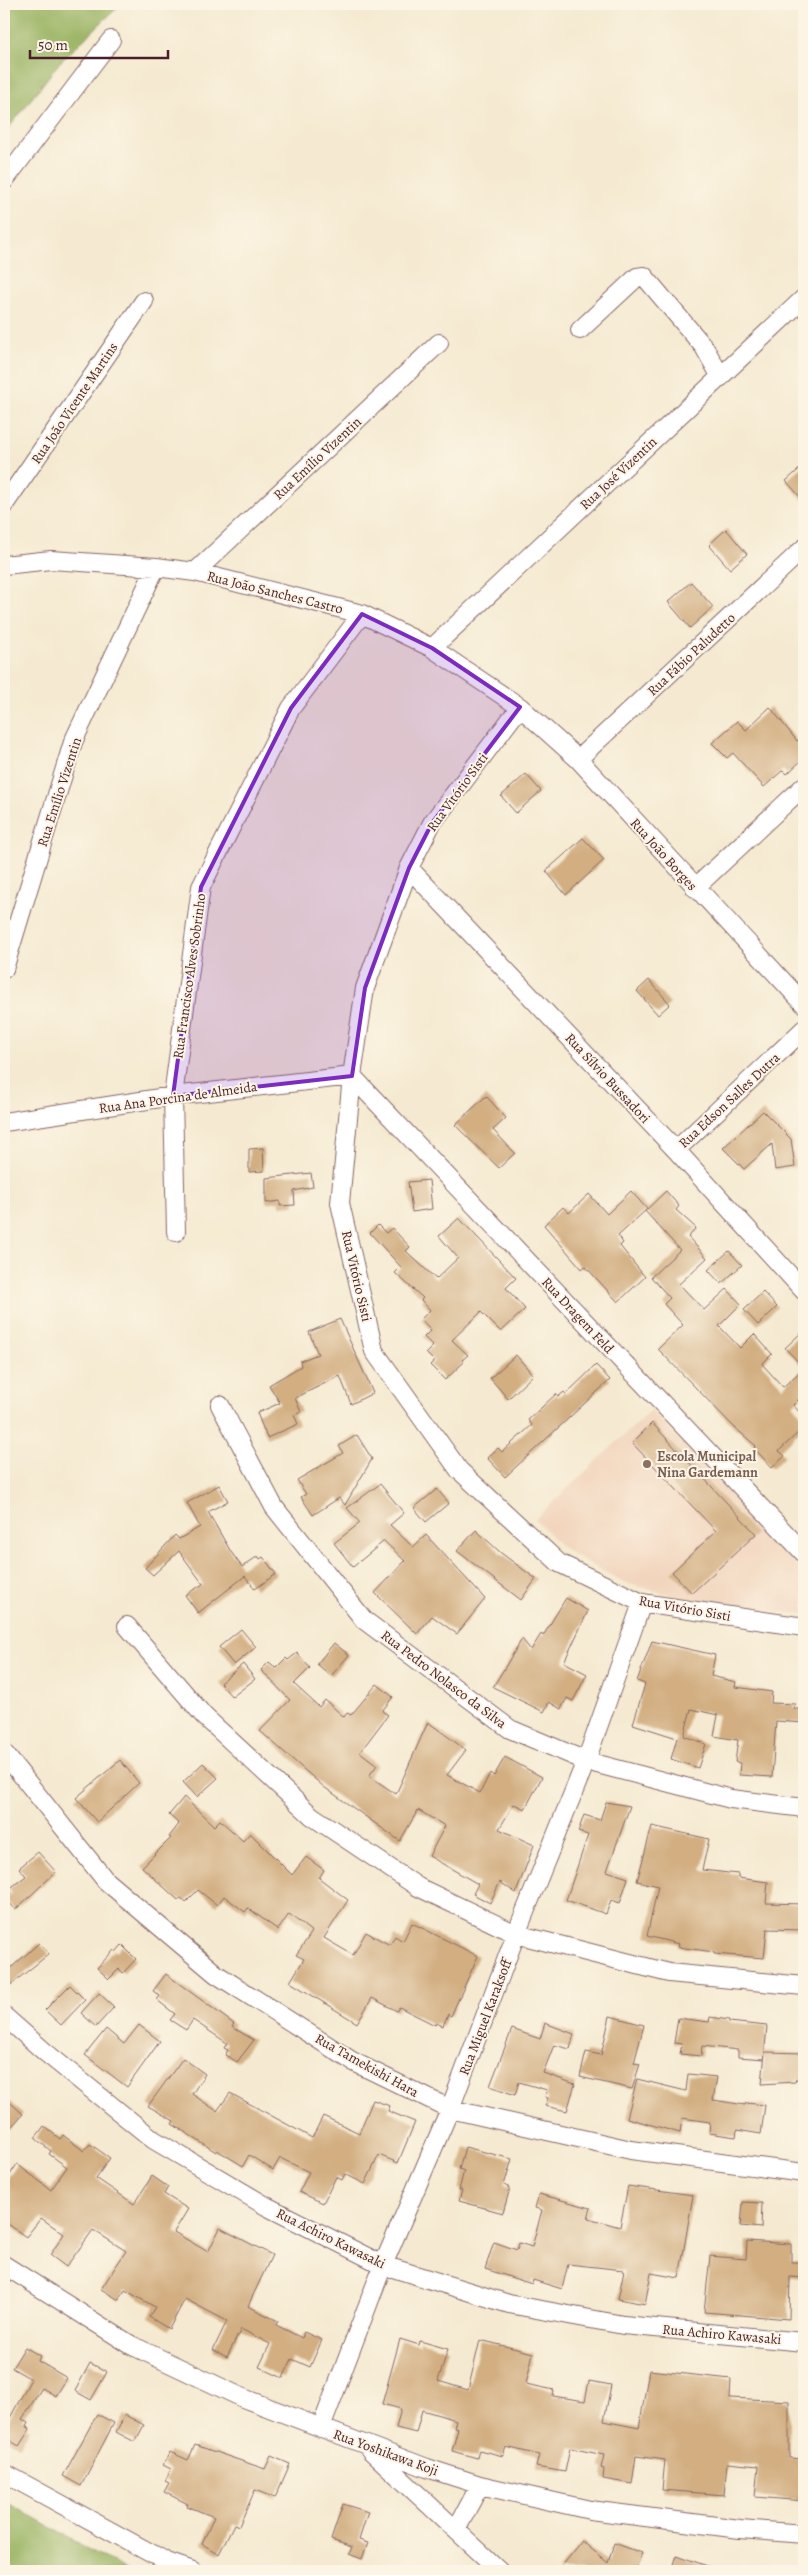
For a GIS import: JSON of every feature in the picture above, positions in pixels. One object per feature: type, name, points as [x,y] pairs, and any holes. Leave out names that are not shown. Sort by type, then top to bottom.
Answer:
[{"type":"street","points":[[4,181],[111,40]]},
{"type":"street","points":[[580,330],[637,277],[644,276],[704,347],[721,377]]},
{"type":"street","name":"Rua José Vizentin","points":[[432,648],[804,298]]},
{"type":"street","name":"Rua João Vicente Martins","points":[[4,505],[144,300]]},
{"type":"street","name":"Rua Emílio Vizentin","points":[[195,572],[439,343]]},
{"type":"street","name":"Rua Fábio Paludetto","points":[[578,759],[804,548]]},
{"type":"street","name":"Rua João Sanches Castro","points":[[4,565],[51,560],[156,567],[195,572],[362,614],[432,648],[520,707]]},
{"type":"street","name":"Rua Emílio Vizentin","points":[[4,969],[73,742],[156,567]]},
{"type":"street","name":"Rua Francisco Alves Sobrinho","points":[[176,1232],[173,1096],[201,887],[291,708],[362,614]]},
{"type":"street","name":"Rua João Borges","points":[[520,707],[578,759],[804,1004]]},
{"type":"street","name":"Rua Vitório Sisti","points":[[520,707],[432,823],[409,868],[365,988],[352,1076],[340,1203],[374,1351],[459,1470],[559,1563],[642,1603],[804,1627]]},
{"type":"street","points":[[695,888],[804,786]]},
{"type":"street","name":"Rua Sílvio Bussadori","points":[[409,868],[676,1150],[804,1291]]},
{"type":"street","name":"Rua Edson Salles Dutra","points":[[676,1150],[804,1029]]},
{"type":"street","name":"Rua Ana Porcina de Almeida","points":[[4,1122],[173,1096],[352,1076]]},
{"type":"street","name":"Rua Dragem Feld","points":[[352,1076],[804,1553]]},
{"type":"street","name":"Rua Pedro Nolasco da Silva","points":[[220,1405],[274,1507],[364,1620],[510,1729],[586,1761],[731,1799],[804,1808]]},
{"type":"street","name":"Rua Miguel Karaksoff","points":[[321,2428],[383,2265],[450,2110],[516,1934],[586,1761],[642,1603]]},
{"type":"street","points":[[127,1626],[204,1716],[312,1816],[418,1888],[516,1934],[669,1972],[804,1986]]},
{"type":"street","name":"Rua Tamekishi Hara","points":[[4,1753],[106,1880],[216,1974],[352,2060],[450,2110],[631,2150],[804,2173]]},
{"type":"street","name":"Rua Achiro Kawasaki","points":[[4,2016],[45,2052],[154,2140],[266,2206],[383,2265],[509,2304],[613,2323],[804,2342]]},
{"type":"street","name":"Rua Yoshikawa Koji","points":[[4,2265],[131,2344],[242,2398],[364,2445],[480,2485],[590,2510],[740,2529],[804,2534]]},
{"type":"street","points":[[364,2445],[500,2571]]},
{"type":"street","points":[[4,2473],[167,2562],[193,2571]]},
{"type":"street","points":[[456,2530],[480,2485]]},
{"type":"highlighted area","points":[[362,614],[432,648],[520,707],[432,823],[409,868],[365,988],[352,1076],[173,1096],[201,887],[291,708]]},
{"type":"shaded area","name":"Escola Municipal Nina Gardemann","points":[[651,1410],[804,1573],[804,1614],[704,1604],[626,1583],[562,1547],[535,1519]]},
{"type":"green space","points":[[4,4],[121,4],[59,63],[4,134]]},
{"type":"green space","points":[[4,2501],[127,2571],[4,2571]]},
{"type":"building","points":[[804,465],[804,501],[786,481]]},
{"type":"building","points":[[726,529],[747,554],[730,569],[709,545]]},
{"type":"building","points":[[691,582],[713,607],[690,628],[668,602]]},
{"type":"building","points":[[770,707],[797,741],[804,734],[804,758],[787,774],[783,770],[764,787],[733,753],[727,758],[712,743],[737,721],[746,730]]},
{"type":"building","points":[[526,774],[541,791],[516,813],[501,796]]},
{"type":"building","points":[[583,838],[604,860],[566,895],[546,871]]},
{"type":"building","points":[[649,980],[670,1004],[658,1015],[637,991]]},
{"type":"building","points":[[486,1096],[506,1118],[493,1130],[515,1153],[499,1168],[455,1125]]},
{"type":"building","points":[[763,1111],[791,1139],[795,1167],[775,1170],[772,1144],[744,1169],[723,1148]]},
{"type":"building","points":[[263,1148],[264,1171],[249,1172],[249,1149]]},
{"type":"building","points":[[311,1173],[313,1187],[294,1191],[295,1205],[280,1206],[280,1201],[266,1203],[266,1178]]},
{"type":"building","points":[[429,1180],[432,1209],[412,1212],[408,1182]]},
{"type":"building","points":[[631,1191],[647,1209],[618,1236],[623,1243],[620,1246],[645,1277],[618,1302],[585,1266],[582,1269],[544,1225],[563,1207],[569,1213],[589,1194],[607,1214]]},
{"type":"building","points":[[666,1191],[679,1206],[676,1210],[696,1228],[688,1237],[707,1258],[679,1284],[704,1310],[727,1289],[741,1304],[719,1326],[740,1348],[754,1334],[772,1354],[762,1364],[783,1387],[804,1368],[804,1394],[793,1405],[804,1417],[804,1427],[779,1451],[785,1456],[772,1468],[754,1448],[756,1446],[734,1427],[658,1349],[683,1325],[664,1304],[670,1298],[651,1277],[680,1250],[645,1211]]},
{"type":"building","points":[[459,1218],[516,1278],[506,1288],[525,1309],[501,1332],[481,1312],[452,1340],[468,1355],[462,1360],[464,1362],[445,1380],[430,1365],[434,1361],[426,1353],[433,1346],[424,1337],[431,1330],[421,1319],[430,1310],[421,1300],[423,1298],[395,1273],[401,1267],[370,1233],[378,1225],[386,1233],[392,1228],[410,1247],[406,1251],[436,1279],[458,1258],[439,1236]]},
{"type":"building","points":[[729,1251],[742,1265],[721,1284],[708,1270]]},
{"type":"building","points":[[763,1292],[777,1307],[758,1325],[744,1310]]},
{"type":"building","points":[[340,1319],[373,1393],[351,1404],[340,1376],[295,1398],[301,1412],[294,1415],[298,1424],[267,1438],[257,1413],[280,1403],[269,1385],[301,1366],[300,1361],[318,1354],[309,1332]]},
{"type":"building","points":[[804,1330],[804,1368],[785,1348]]},
{"type":"building","points":[[516,1355],[533,1375],[508,1399],[490,1378]]},
{"type":"building","points":[[596,1365],[610,1380],[505,1477],[487,1458],[498,1448],[502,1452],[532,1425],[528,1420],[556,1394],[558,1397],[564,1392],[566,1394]]},
{"type":"building","points":[[652,1423],[756,1534],[692,1593],[672,1572],[716,1531],[632,1443]]},
{"type":"building","points":[[357,1435],[372,1459],[345,1505],[339,1498],[313,1515],[301,1497],[306,1494],[297,1480],[343,1453],[339,1446]]},
{"type":"building","points":[[380,1484],[404,1513],[390,1525],[413,1547],[426,1535],[485,1599],[457,1634],[432,1616],[417,1634],[375,1593],[405,1561],[384,1541],[353,1567],[334,1543],[360,1523],[347,1508]]},
{"type":"building","points":[[219,1485],[228,1501],[208,1512],[231,1552],[242,1567],[258,1556],[260,1559],[263,1557],[276,1574],[255,1589],[245,1576],[198,1613],[185,1595],[203,1584],[179,1551],[153,1575],[145,1568],[175,1535],[179,1539],[200,1527],[187,1503]]},
{"type":"building","points":[[437,1489],[449,1503],[426,1522],[414,1508]]},
{"type":"building","points":[[476,1530],[501,1553],[536,1579],[521,1600],[457,1551]]},
{"type":"building","points":[[566,1598],[588,1611],[564,1662],[587,1674],[573,1701],[567,1698],[561,1709],[549,1702],[544,1712],[493,1687],[522,1639],[531,1650],[541,1634],[543,1636]]},
{"type":"building","points":[[241,1629],[256,1647],[234,1665],[219,1647]]},
{"type":"building","points":[[652,1641],[715,1655],[711,1676],[736,1682],[735,1687],[772,1692],[771,1703],[795,1704],[794,1709],[804,1709],[804,1723],[776,1721],[772,1777],[739,1775],[740,1763],[735,1762],[738,1740],[714,1736],[718,1715],[691,1709],[684,1736],[706,1744],[698,1768],[671,1759],[677,1738],[633,1724],[645,1684],[637,1681]]},
{"type":"building","points":[[334,1643],[349,1655],[331,1676],[317,1664]]},
{"type":"building","points":[[297,1653],[310,1668],[294,1684],[319,1707],[325,1700],[344,1717],[347,1713],[351,1715],[377,1684],[393,1697],[382,1711],[388,1715],[360,1752],[377,1765],[369,1776],[396,1794],[428,1722],[466,1750],[447,1775],[480,1793],[490,1773],[494,1776],[505,1757],[542,1777],[525,1809],[514,1804],[499,1829],[534,1845],[516,1893],[500,1882],[490,1903],[473,1894],[478,1884],[429,1856],[445,1826],[418,1810],[400,1841],[324,1787],[260,1731],[290,1700],[261,1670],[269,1662],[276,1668],[286,1658],[288,1660]]},
{"type":"building","points":[[243,1664],[255,1679],[232,1697],[220,1683]]},
{"type":"building","points":[[120,1760],[139,1783],[97,1822],[76,1798]]},
{"type":"building","points":[[203,1763],[218,1778],[197,1797],[183,1782]]},
{"type":"building","points":[[184,1797],[214,1826],[220,1820],[243,1841],[250,1833],[292,1875],[306,1857],[324,1870],[319,1878],[348,1900],[324,1938],[353,1955],[366,1932],[390,1945],[395,1936],[403,1941],[412,1923],[478,1956],[451,2016],[448,2014],[443,2026],[436,2023],[435,2025],[399,2007],[397,2011],[372,1998],[357,2023],[290,1982],[304,1959],[296,1955],[312,1932],[289,1914],[278,1930],[248,1908],[245,1912],[224,1896],[217,1905],[198,1890],[186,1902],[181,1898],[178,1900],[142,1867],[171,1838],[169,1837],[179,1824],[169,1815]]},
{"type":"building","points":[[606,1802],[630,1806],[607,1871],[628,1878],[620,1903],[611,1900],[606,1914],[566,1900],[588,1835],[578,1832],[584,1815],[600,1820]]},
{"type":"building","points":[[652,1826],[709,1839],[702,1870],[738,1874],[738,1878],[768,1882],[766,1903],[804,1904],[804,1930],[767,1929],[764,1958],[714,1954],[714,1952],[678,1947],[679,1944],[647,1936],[658,1886],[637,1881]]},
{"type":"building","points":[[38,1852],[56,1872],[15,1910],[5,1899],[12,1893],[9,1889],[26,1876],[19,1868]]},
{"type":"building","points":[[39,1943],[49,1954],[4,1990],[4,1974]]},
{"type":"building","points":[[122,1945],[136,1959],[123,1973],[119,1969],[109,1979],[97,1968],[114,1950],[116,1952]]},
{"type":"building","points":[[166,1974],[234,2024],[232,2027],[254,2040],[237,2062],[225,2055],[228,2050],[224,2048],[227,2043],[193,2020],[186,2030],[170,2020],[175,2014],[157,2000],[160,1996],[153,1991]]},
{"type":"building","points":[[70,1985],[85,2000],[61,2025],[45,2010]]},
{"type":"building","points":[[99,1993],[114,2007],[96,2027],[81,2013]]},
{"type":"building","points":[[610,2016],[644,2025],[634,2063],[640,2064],[632,2089],[580,2077],[586,2052],[601,2055]]},
{"type":"building","points":[[710,2017],[729,2020],[729,2022],[767,2026],[764,2059],[738,2057],[738,2050],[702,2046],[701,2056],[680,2054],[682,2044],[674,2043],[678,2018],[709,2022]]},
{"type":"building","points":[[545,2023],[574,2034],[570,2049],[554,2045],[543,2073],[575,2084],[567,2111],[545,2106],[548,2098],[545,2097],[547,2090],[519,2082],[515,2095],[490,2086],[512,2029],[540,2039]]},
{"type":"building","points":[[139,2025],[160,2041],[127,2087],[85,2055],[106,2029],[124,2044]]},
{"type":"building","points":[[765,2052],[804,2053],[804,2080],[796,2079],[795,2082],[762,2084]]},
{"type":"building","points":[[183,2058],[205,2074],[192,2094],[217,2111],[230,2093],[312,2138],[323,2116],[359,2133],[373,2100],[390,2106],[388,2111],[415,2122],[398,2163],[379,2155],[365,2184],[345,2174],[342,2180],[336,2177],[323,2203],[299,2192],[309,2172],[280,2158],[273,2170],[249,2155],[243,2166],[217,2150],[216,2152],[172,2124],[174,2121],[148,2106]]},
{"type":"building","points":[[688,2074],[717,2077],[713,2100],[745,2105],[746,2103],[765,2105],[761,2134],[737,2130],[736,2137],[709,2133],[710,2122],[682,2118],[680,2133],[627,2118],[637,2079],[686,2091]]},
{"type":"building","points":[[4,2097],[23,2114],[4,2135]]},
{"type":"building","points":[[44,2126],[60,2139],[63,2135],[84,2151],[90,2144],[110,2158],[96,2178],[134,2204],[152,2176],[168,2187],[164,2194],[188,2209],[174,2232],[208,2252],[220,2228],[272,2255],[248,2306],[278,2321],[276,2325],[302,2338],[304,2332],[322,2340],[310,2367],[292,2359],[283,2378],[259,2367],[270,2344],[241,2329],[227,2357],[213,2350],[227,2321],[185,2299],[169,2329],[149,2317],[155,2307],[125,2290],[119,2300],[101,2289],[126,2251],[93,2230],[66,2267],[50,2255],[64,2234],[41,2218],[26,2237],[4,2221],[4,2184],[17,2164],[51,2190],[67,2167],[49,2154],[51,2151],[35,2138]]},
{"type":"building","points":[[465,2147],[512,2159],[504,2185],[510,2188],[503,2213],[459,2201],[462,2190],[459,2190],[464,2171],[459,2169]]},
{"type":"building","points":[[628,2186],[693,2195],[679,2278],[651,2273],[645,2304],[618,2299],[624,2270],[568,2264],[562,2289],[533,2280],[532,2284],[485,2269],[494,2242],[517,2250],[519,2243],[532,2247],[542,2210],[535,2208],[539,2194],[591,2208],[588,2218],[620,2227]]},
{"type":"building","points":[[743,2202],[762,2203],[761,2228],[741,2226]]},
{"type":"building","points":[[747,2241],[791,2244],[791,2262],[804,2262],[804,2278],[790,2277],[789,2319],[704,2312],[710,2256],[746,2259]]},
{"type":"building","points":[[400,2339],[419,2345],[420,2341],[448,2349],[438,2381],[468,2390],[480,2340],[533,2353],[526,2384],[554,2390],[553,2396],[585,2401],[589,2381],[611,2385],[604,2421],[639,2428],[649,2370],[731,2379],[730,2398],[789,2401],[789,2458],[804,2459],[804,2501],[755,2497],[758,2466],[727,2463],[724,2495],[662,2490],[665,2460],[636,2456],[632,2484],[603,2479],[604,2469],[601,2468],[604,2455],[570,2448],[565,2472],[536,2467],[539,2455],[506,2447],[503,2456],[479,2450],[477,2458],[452,2451],[458,2429],[454,2428],[456,2420],[422,2410],[416,2433],[396,2428],[401,2409],[382,2404]]},
{"type":"building","points":[[25,2347],[40,2356],[38,2361],[67,2378],[56,2396],[42,2388],[22,2419],[28,2423],[26,2427],[30,2429],[19,2446],[4,2437],[4,2429],[31,2379],[12,2368]]},
{"type":"building","points":[[90,2363],[107,2372],[91,2400],[75,2391]]},
{"type":"building","points":[[97,2414],[114,2423],[81,2486],[63,2476]]},
{"type":"building","points":[[125,2415],[144,2425],[135,2442],[116,2432]]},
{"type":"building","points":[[195,2445],[265,2469],[271,2456],[290,2464],[275,2498],[255,2490],[239,2526],[234,2524],[219,2554],[202,2544],[214,2517],[187,2506],[188,2504],[164,2492],[169,2483],[165,2481],[171,2469],[163,2465],[170,2452],[188,2460]]},
{"type":"building","points":[[343,2504],[368,2512],[359,2540],[368,2543],[362,2559],[349,2554],[352,2547],[331,2540]]},
{"type":"building","points":[[582,2541],[608,2563],[614,2543],[642,2553],[635,2571],[558,2571]]},
{"type":"building","points":[[676,2555],[716,2569],[716,2571],[671,2571]]},
{"type":"place","name":"Escola Municipal Nina Gardemann","points":[[647,1464]]}]
